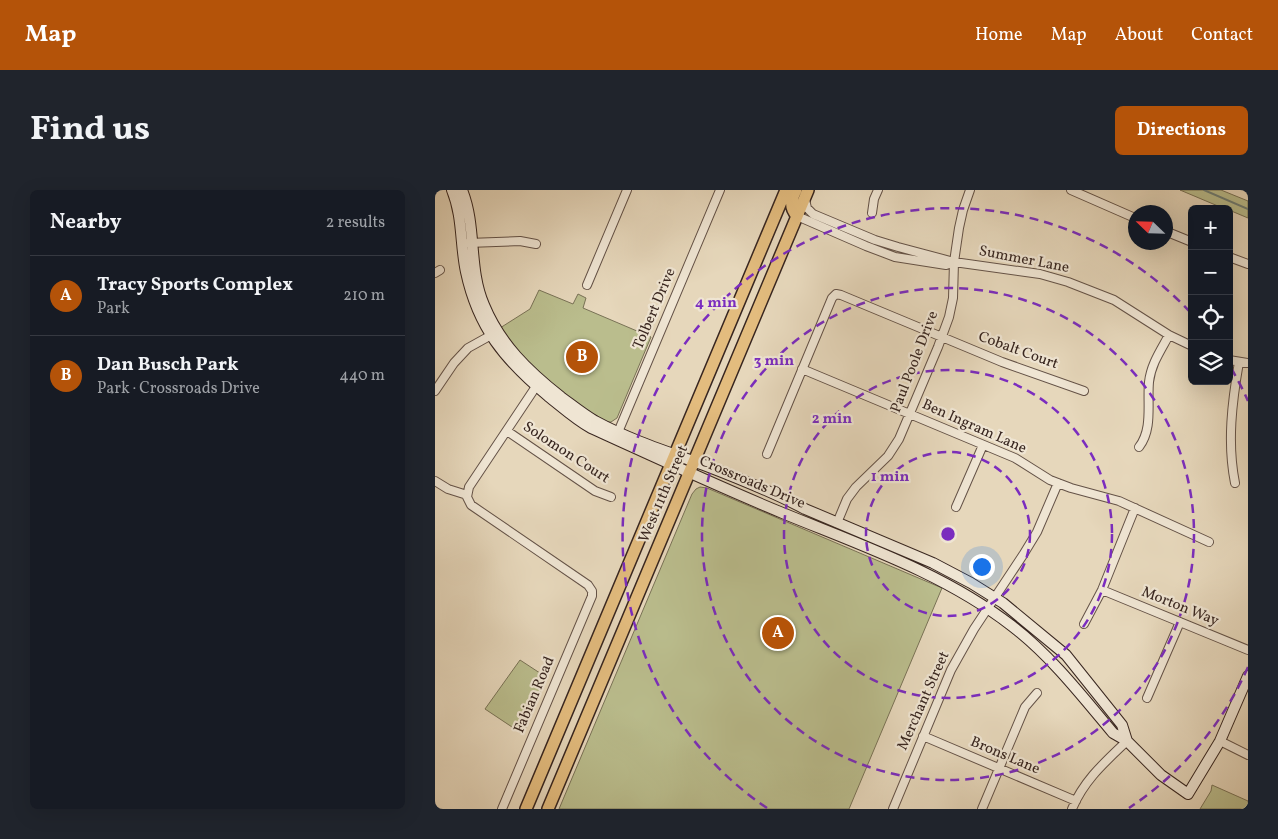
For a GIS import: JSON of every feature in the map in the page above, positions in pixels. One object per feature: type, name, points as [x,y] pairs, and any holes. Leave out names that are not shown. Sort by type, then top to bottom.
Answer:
[{"type":"main road","name":"West 11th Street","points":[[526,809],[786,190]]},
{"type":"main road","name":"West 11th Street","points":[[548,809],[797,216],[803,193]]},
{"type":"street","name":"Crossroads Drive","points":[[452,190],[468,243],[483,304],[494,334],[539,384],[617,435],[673,460],[689,473],[930,575],[967,594],[1030,640],[1053,662],[1113,734],[1127,741],[1161,775],[1189,794],[1220,741]]},
{"type":"street","name":"Crossroads Drive","points":[[462,190],[470,216],[468,243]]},
{"type":"street","points":[[587,285],[627,190]]},
{"type":"street","name":"Tolbert Drive","points":[[617,435],[720,190]]},
{"type":"street","points":[[872,213],[874,199],[878,190]]},
{"type":"street","name":"Paul Poole Drive","points":[[837,523],[847,499],[889,456],[899,439],[941,338],[949,317],[953,298],[954,262],[959,228],[970,190]]},
{"type":"street","points":[[1071,190],[1128,215]]},
{"type":"street","name":"Summer Lane","points":[[803,193],[807,208],[813,214],[875,240],[954,262],[1040,274],[1068,282],[1114,300],[1169,335],[1188,344]]},
{"type":"street","name":"Summer Lane","points":[[797,216],[895,257],[946,265],[954,262]]},
{"type":"street","points":[[1173,234],[1188,240]]},
{"type":"street","points":[[468,243],[520,241],[536,244]]},
{"type":"street","points":[[1233,258],[1248,264]]},
{"type":"street","name":"Cobalt Court","points":[[802,369],[831,298],[836,294],[1002,362],[1084,390]]},
{"type":"street","points":[[435,392],[454,363],[468,348],[494,334]]},
{"type":"street","points":[[1139,447],[1147,434],[1149,381],[1155,359],[1169,335]]},
{"type":"street","points":[[1233,361],[1248,363]]},
{"type":"street","points":[[1235,483],[1232,466],[1232,406],[1239,362]]},
{"type":"street","points":[[767,454],[802,369]]},
{"type":"street","name":"Ben Ingram Lane","points":[[802,369],[1015,458],[1058,483],[1119,500],[1209,542]]},
{"type":"street","points":[[435,481],[448,489],[467,494],[469,487],[539,384]]},
{"type":"street","name":"Solomon Court","points":[[507,430],[595,491],[611,497]]},
{"type":"street","points":[[956,507],[983,445]]},
{"type":"street","name":"Crossroads Drive","points":[[673,460],[694,461],[787,500],[953,573],[995,597],[1021,616],[1066,655],[1122,725],[1127,741]]},
{"type":"street","name":"Merchant Street","points":[[893,809],[951,670],[1037,532],[1058,483]]},
{"type":"street","name":"Fabian Road","points":[[467,494],[471,505],[582,580],[592,591],[590,603],[540,716],[502,809]]},
{"type":"street","points":[[1084,624],[1103,590],[1135,508]]},
{"type":"street","name":"Morton Way","points":[[1103,590],[1248,650]]},
{"type":"street","points":[[1147,698],[1180,622]]},
{"type":"street","points":[[1248,676],[1220,741],[1248,755]]},
{"type":"street","points":[[982,809],[1025,707],[1037,693]]},
{"type":"street","name":"Brons Lane","points":[[923,736],[999,769],[1074,805]]},
{"type":"street","points":[[1074,805],[1096,771],[1127,741]]},
{"type":"street","points":[[532,796],[532,809]]},
{"type":"green space","points":[[1180,190],[1221,190],[1248,201],[1248,218],[1233,212],[1233,205],[1216,205]]},
{"type":"green space","points":[[539,290],[573,304],[578,294],[586,298],[583,308],[651,337],[617,418],[611,422],[606,422],[581,407],[526,362],[500,328],[530,309]]},
{"type":"green space","points":[[700,487],[707,488],[942,588],[849,809],[559,809],[692,494]]},
{"type":"green space","points":[[520,660],[546,677],[524,732],[521,733],[485,709]]},
{"type":"green space","points":[[1212,785],[1248,801],[1248,809],[1200,809],[1211,791]]},
{"type":"waterway","points":[[1204,190],[1248,209]]},
{"type":"place","name":"Dan Busch Park","points":[[582,357]]},
{"type":"place","name":"Tracy Sports Complex","points":[[778,633]]}]
